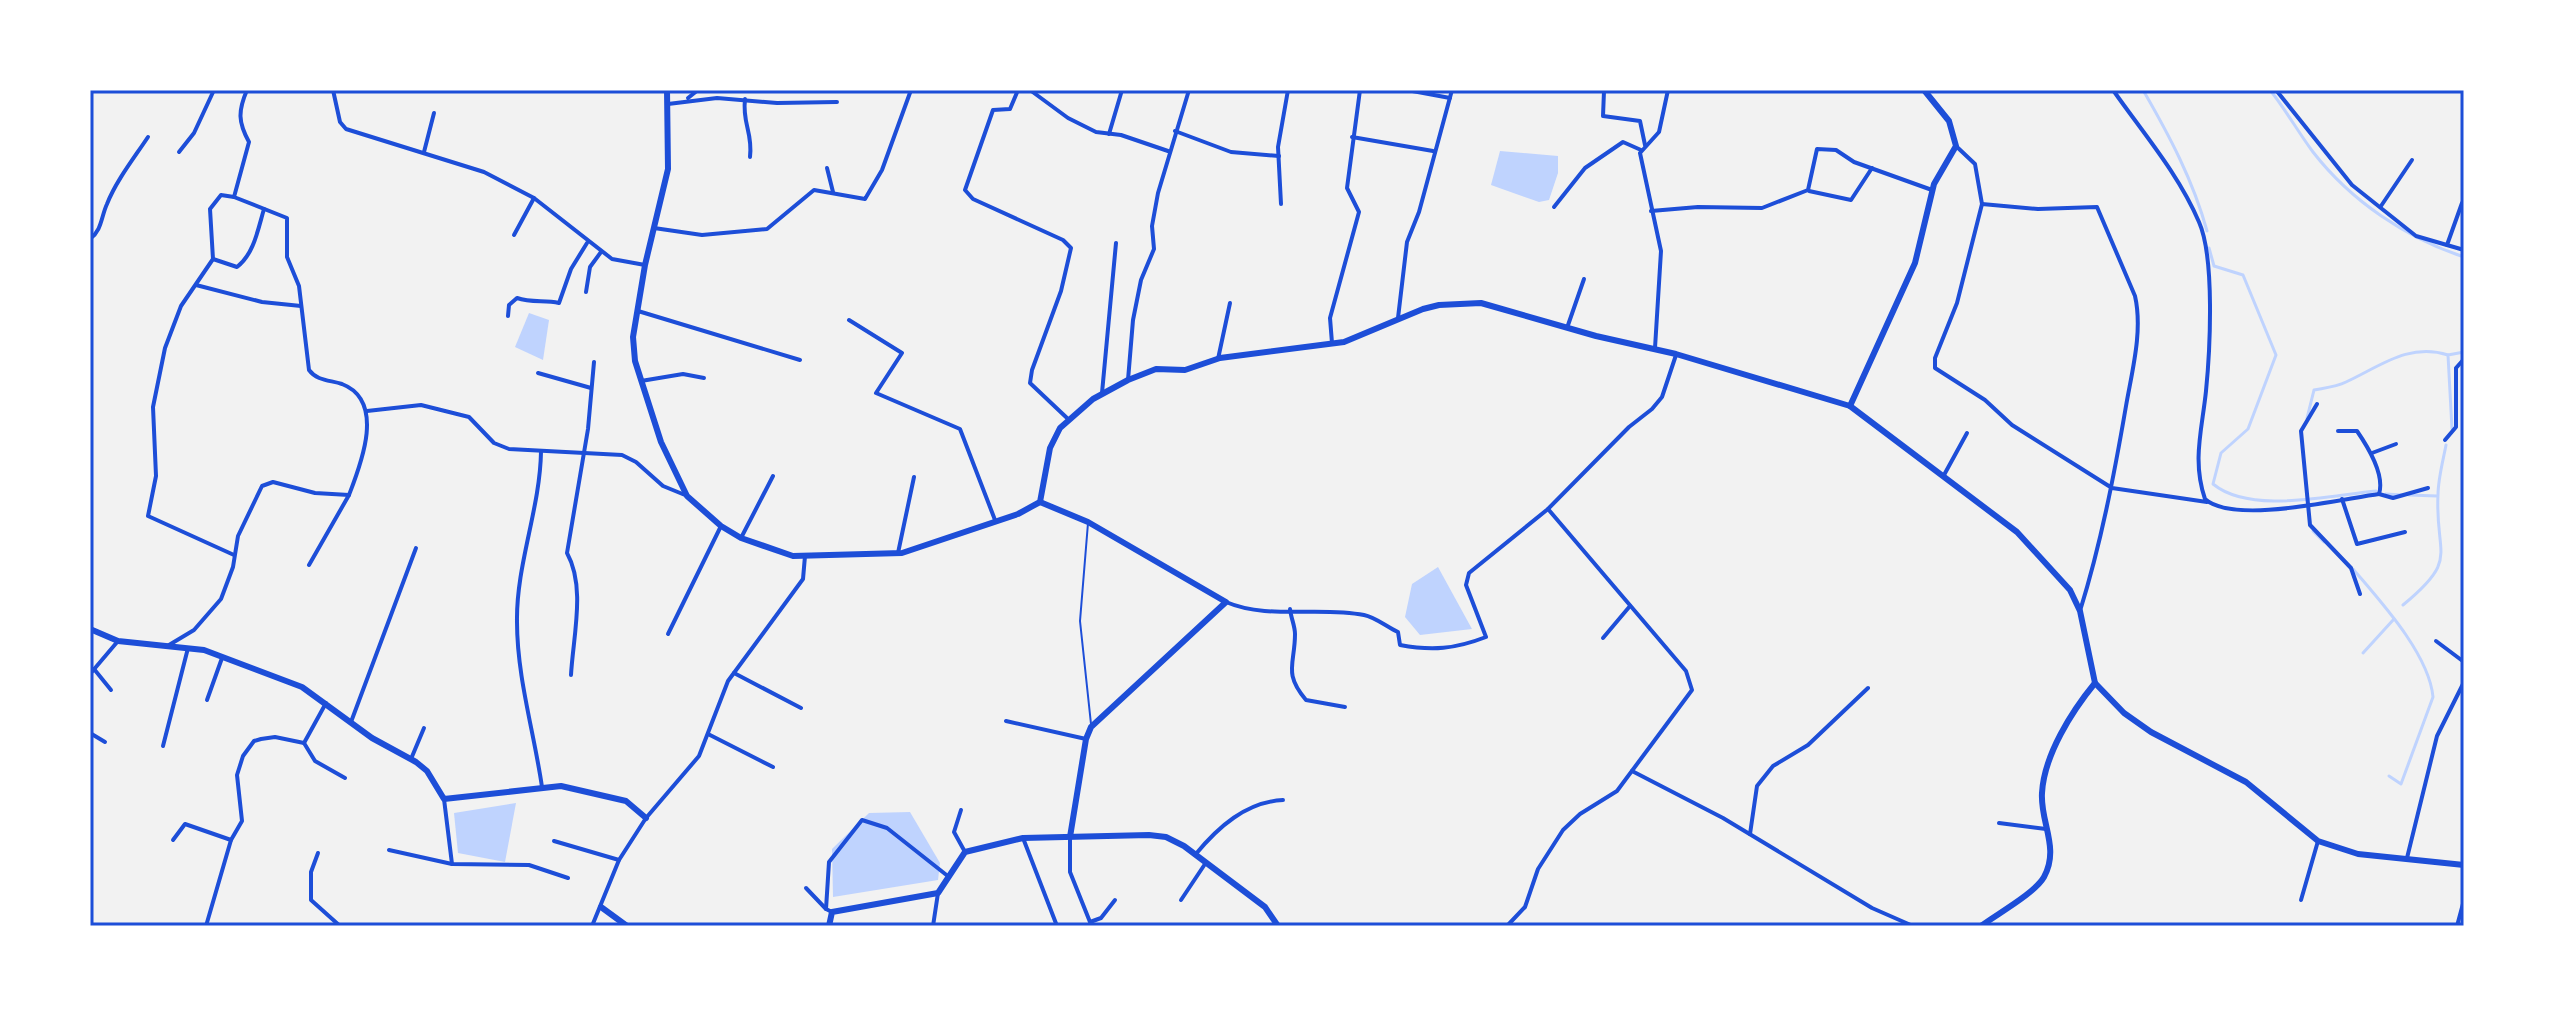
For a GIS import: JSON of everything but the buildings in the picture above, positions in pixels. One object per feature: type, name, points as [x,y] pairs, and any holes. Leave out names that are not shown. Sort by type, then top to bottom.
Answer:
[{"type":"main road","points":[[667,90],[668,169],[636,310],[635,361],[661,442],[687,496],[721,526],[741,538],[771,551],[805,555],[898,553],[1018,514],[1040,502]]},
{"type":"main road","points":[[1850,406],[1915,263],[1932,190],[1956,146],[1949,121],[1924,90]]},
{"type":"main road","points":[[1040,502],[1050,448],[1067,418],[1102,393],[1128,380],[1156,369],[1185,370],[1218,359],[1344,342],[1398,318],[1439,305],[1481,303],[1567,328],[1655,348],[1850,406],[2017,532],[2070,590],[2080,611],[2095,683],[2124,713],[2151,732],[2246,782],[2318,841],[2346,852],[2464,865]]},
{"type":"main road","points":[[1040,502],[1088,522],[1226,602],[1091,727],[1086,739],[1070,837]]},
{"type":"main road","points":[[90,629],[118,641],[188,648],[222,656],[302,687],[427,771],[444,799],[542,787],[569,787],[615,797],[638,808],[646,818]]},
{"type":"main road","points":[[1981,926],[2045,875],[2051,851],[2042,793],[2047,772],[2077,705],[2095,683]]},
{"type":"main road","points":[[829,926],[829,910],[938,893],[965,852],[1023,838],[1166,837],[1265,907],[1278,926]]},
{"type":"main road","points":[[601,907],[627,926]]},
{"type":"street","points":[[179,152],[194,133],[214,90]]},
{"type":"street","points":[[234,197],[249,142],[239,123],[240,106],[247,90]]},
{"type":"street","points":[[333,90],[340,122],[346,129],[484,172],[534,198],[587,243],[612,259],[645,265]]},
{"type":"street","points":[[686,99],[698,90]]},
{"type":"street","points":[[653,228],[702,235],[767,229],[814,190],[865,199],[882,170],[911,90]]},
{"type":"street","points":[[1018,90],[1010,109],[993,110],[965,190],[973,199],[1063,240],[1071,248],[1061,291],[1030,378],[1031,386],[1067,418]]},
{"type":"street","points":[[1030,90],[1068,118],[1096,132],[1169,151]]},
{"type":"street","points":[[1109,134],[1122,90]]},
{"type":"street","points":[[1128,380],[1133,320],[1141,280],[1154,249],[1152,226],[1169,151],[1189,90]]},
{"type":"street","points":[[1281,204],[1279,156],[1288,90]]},
{"type":"street","points":[[1332,343],[1330,318],[1359,212],[1347,188],[1360,90]]},
{"type":"street","points":[[1407,90],[1450,98]]},
{"type":"street","points":[[1398,318],[1407,242],[1419,212],[1433,151],[1452,90]]},
{"type":"street","points":[[1604,90],[1603,116],[1640,121],[1651,211],[1661,251],[1655,348]]},
{"type":"street","points":[[1643,147],[1659,132],[1668,90]]},
{"type":"street","points":[[2113,90],[2157,148],[2200,223],[2204,238],[2208,267],[2207,355],[2197,460],[2207,502]]},
{"type":"street","points":[[2276,90],[2352,185],[2381,206],[2401,227],[2416,236],[2464,250]]},
{"type":"street","points":[[668,104],[686,99],[837,102]]},
{"type":"street","points":[[745,99],[743,118],[752,136],[750,157]]},
{"type":"street","points":[[424,152],[434,113]]},
{"type":"street","points":[[1175,131],[1231,152],[1279,156]]},
{"type":"street","points":[[90,239],[103,219],[107,204],[125,171],[148,137]]},
{"type":"street","points":[[1352,137],[1433,151]]},
{"type":"street","points":[[1554,207],[1585,168],[1623,142],[1643,147]]},
{"type":"street","points":[[1956,146],[1975,164],[1982,204],[1963,282],[1935,358],[1935,368],[1985,400],[2012,425],[2112,488],[2207,502],[2233,509],[2307,505],[2379,494],[2393,498],[2428,488]]},
{"type":"street","points":[[1808,190],[1817,149],[1836,150],[1854,162],[1932,190]]},
{"type":"street","points":[[2381,206],[2412,160]]},
{"type":"street","points":[[827,168],[833,192]]},
{"type":"street","points":[[1651,211],[1698,207],[1762,208],[1808,190],[1851,200],[1872,168]]},
{"type":"street","points":[[234,555],[148,516],[156,476],[153,407],[165,348],[181,306],[213,259],[210,209],[221,195],[287,218],[287,257],[299,286],[312,374],[349,388],[367,411],[360,459],[349,495],[309,565]]},
{"type":"street","points":[[514,235],[534,198]]},
{"type":"street","points":[[2447,245],[2462,203]]},
{"type":"street","points":[[1982,204],[2038,209],[2088,204],[2099,210],[2138,310],[2133,366],[2112,488],[2101,544],[2080,611]]},
{"type":"street","points":[[213,259],[237,267],[242,263],[254,241],[264,209]]},
{"type":"street","points":[[508,316],[509,305],[517,298],[531,303],[542,300],[559,303],[571,269],[587,243]]},
{"type":"street","points":[[1102,393],[1116,243]]},
{"type":"street","points":[[586,292],[590,267],[601,252]]},
{"type":"street","points":[[1567,328],[1584,279]]},
{"type":"street","points":[[196,285],[262,302],[301,306]]},
{"type":"street","points":[[1218,359],[1230,303]]},
{"type":"street","points":[[636,310],[800,360]]},
{"type":"street","points":[[849,320],[902,353],[876,393],[960,429],[995,520]]},
{"type":"street","points":[[1226,602],[1259,611],[1290,609],[1366,615],[1398,632],[1400,645],[1428,650],[1459,648],[1486,637],[1466,585],[1469,573],[1548,509],[1629,427],[1652,409],[1668,384],[1676,354]]},
{"type":"street","points":[[2445,440],[2452,436],[2456,427],[2456,368],[2464,359]]},
{"type":"street","points":[[571,675],[579,586],[575,567],[567,553],[584,451],[594,362]]},
{"type":"street","points":[[538,373],[591,388]]},
{"type":"street","points":[[641,381],[683,374],[704,378]]},
{"type":"street","points":[[2317,404],[2301,431],[2310,525],[2351,568],[2360,594]]},
{"type":"street","points":[[367,411],[421,405],[469,417],[494,443],[520,451],[584,451],[629,457],[663,486],[687,496]]},
{"type":"street","points":[[2338,431],[2357,431],[2371,454],[2381,487],[2379,494]]},
{"type":"street","points":[[1944,475],[1967,433]]},
{"type":"street","points":[[2371,454],[2396,444]]},
{"type":"street","points":[[541,452],[541,474],[518,587],[516,623],[542,787]]},
{"type":"street","points":[[741,538],[773,476]]},
{"type":"street","points":[[898,553],[914,477]]},
{"type":"street","points":[[167,646],[194,630],[221,599],[238,536],[262,486],[273,482],[315,493],[349,495]]},
{"type":"street","points":[[2342,499],[2357,544],[2405,532]]},
{"type":"street","points":[[1507,926],[1525,907],[1538,869],[1563,830],[1580,814],[1617,791],[1692,690],[1686,671],[1548,509]]},
{"type":"street","points":[[668,634],[721,526]]},
{"type":"street","points":[[351,722],[416,548]]},
{"type":"street","points":[[592,926],[619,860],[646,818],[699,756],[734,673],[790,601],[803,579],[805,555]]},
{"type":"street","points":[[1603,638],[1630,606]]},
{"type":"street","points":[[1290,609],[1295,631],[1290,664],[1294,686],[1306,700],[1345,707]]},
{"type":"street","points":[[111,690],[92,671],[118,641]]},
{"type":"street","points":[[2436,641],[2464,662]]},
{"type":"street","points":[[163,746],[188,648]]},
{"type":"street","points":[[207,700],[222,656]]},
{"type":"street","points":[[734,673],[801,708]]},
{"type":"street","points":[[2407,860],[2437,736],[2464,682]]},
{"type":"street","points":[[1750,834],[1757,786],[1773,766],[1808,745],[1868,688]]},
{"type":"street","points":[[304,743],[326,703]]},
{"type":"street","points":[[1006,721],[1086,739]]},
{"type":"street","points":[[411,759],[424,728]]},
{"type":"street","points":[[90,733],[105,742]]},
{"type":"street","points":[[708,734],[773,767]]},
{"type":"street","points":[[206,926],[231,840],[242,821],[237,775],[254,741],[275,737],[304,743],[315,761],[345,778]]},
{"type":"street","points":[[1632,771],[1750,834],[1872,908],[1913,926]]},
{"type":"street","points":[[444,799],[452,864]]},
{"type":"street","points":[[1195,855],[1225,823],[1267,801],[1283,800]]},
{"type":"street","points":[[961,810],[954,832],[965,852]]},
{"type":"street","points":[[829,910],[829,862],[862,820],[887,828],[949,877]]},
{"type":"street","points":[[1999,823],[2049,830]]},
{"type":"street","points":[[173,840],[185,824],[231,840]]},
{"type":"street","points":[[1070,837],[1070,872],[1090,922],[1101,918],[1115,900]]},
{"type":"street","points":[[1023,838],[1057,926]]},
{"type":"street","points":[[554,841],[619,860]]},
{"type":"street","points":[[2301,900],[2318,841]]},
{"type":"street","points":[[389,850],[452,864],[529,865],[568,878]]},
{"type":"street","points":[[318,853],[311,872],[311,900],[340,926]]},
{"type":"street","points":[[1181,900],[1205,864]]},
{"type":"street","points":[[806,888],[829,910]]},
{"type":"street","points":[[933,926],[938,893]]},
{"type":"street","points":[[2457,926],[2464,900]]},
{"type":"lane","points":[[1088,522],[1080,621],[1091,727]]},
{"type":"water","points":[[1500,151],[1558,156],[1558,173],[1549,200],[1539,202],[1491,185]]},
{"type":"water","points":[[529,313],[549,320],[543,360],[515,347]]},
{"type":"water","points":[[1438,567],[1472,629],[1420,635],[1405,617],[1412,584]]},
{"type":"water","points":[[516,803],[505,862],[458,853],[454,813]]},
{"type":"water","points":[[910,812],[940,863],[938,880],[833,897],[832,849],[869,813]]},
{"type":"waterway","points":[[2143,90],[2180,158],[2207,231]]},
{"type":"waterway","points":[[2270,90],[2313,152],[2362,202],[2421,239],[2464,257]]},
{"type":"waterway","points":[[2209,248],[2214,266],[2243,275],[2276,355],[2248,429],[2221,453],[2213,484],[2248,499],[2269,501],[2376,491]]},
{"type":"waterway","points":[[2307,418],[2314,390],[2342,384],[2407,354],[2434,352],[2448,355]]},
{"type":"waterway","points":[[2452,429],[2448,355],[2464,352]]},
{"type":"waterway","points":[[2403,605],[2432,577],[2441,556],[2438,489],[2446,445]]},
{"type":"waterway","points":[[2386,494],[2402,495]]},
{"type":"waterway","points":[[2409,495],[2437,496]]},
{"type":"waterway","points":[[2313,531],[2324,542]]},
{"type":"waterway","points":[[2353,569],[2413,646],[2430,681],[2433,697],[2401,784],[2389,776]]},
{"type":"waterway","points":[[2363,653],[2394,619]]}]
